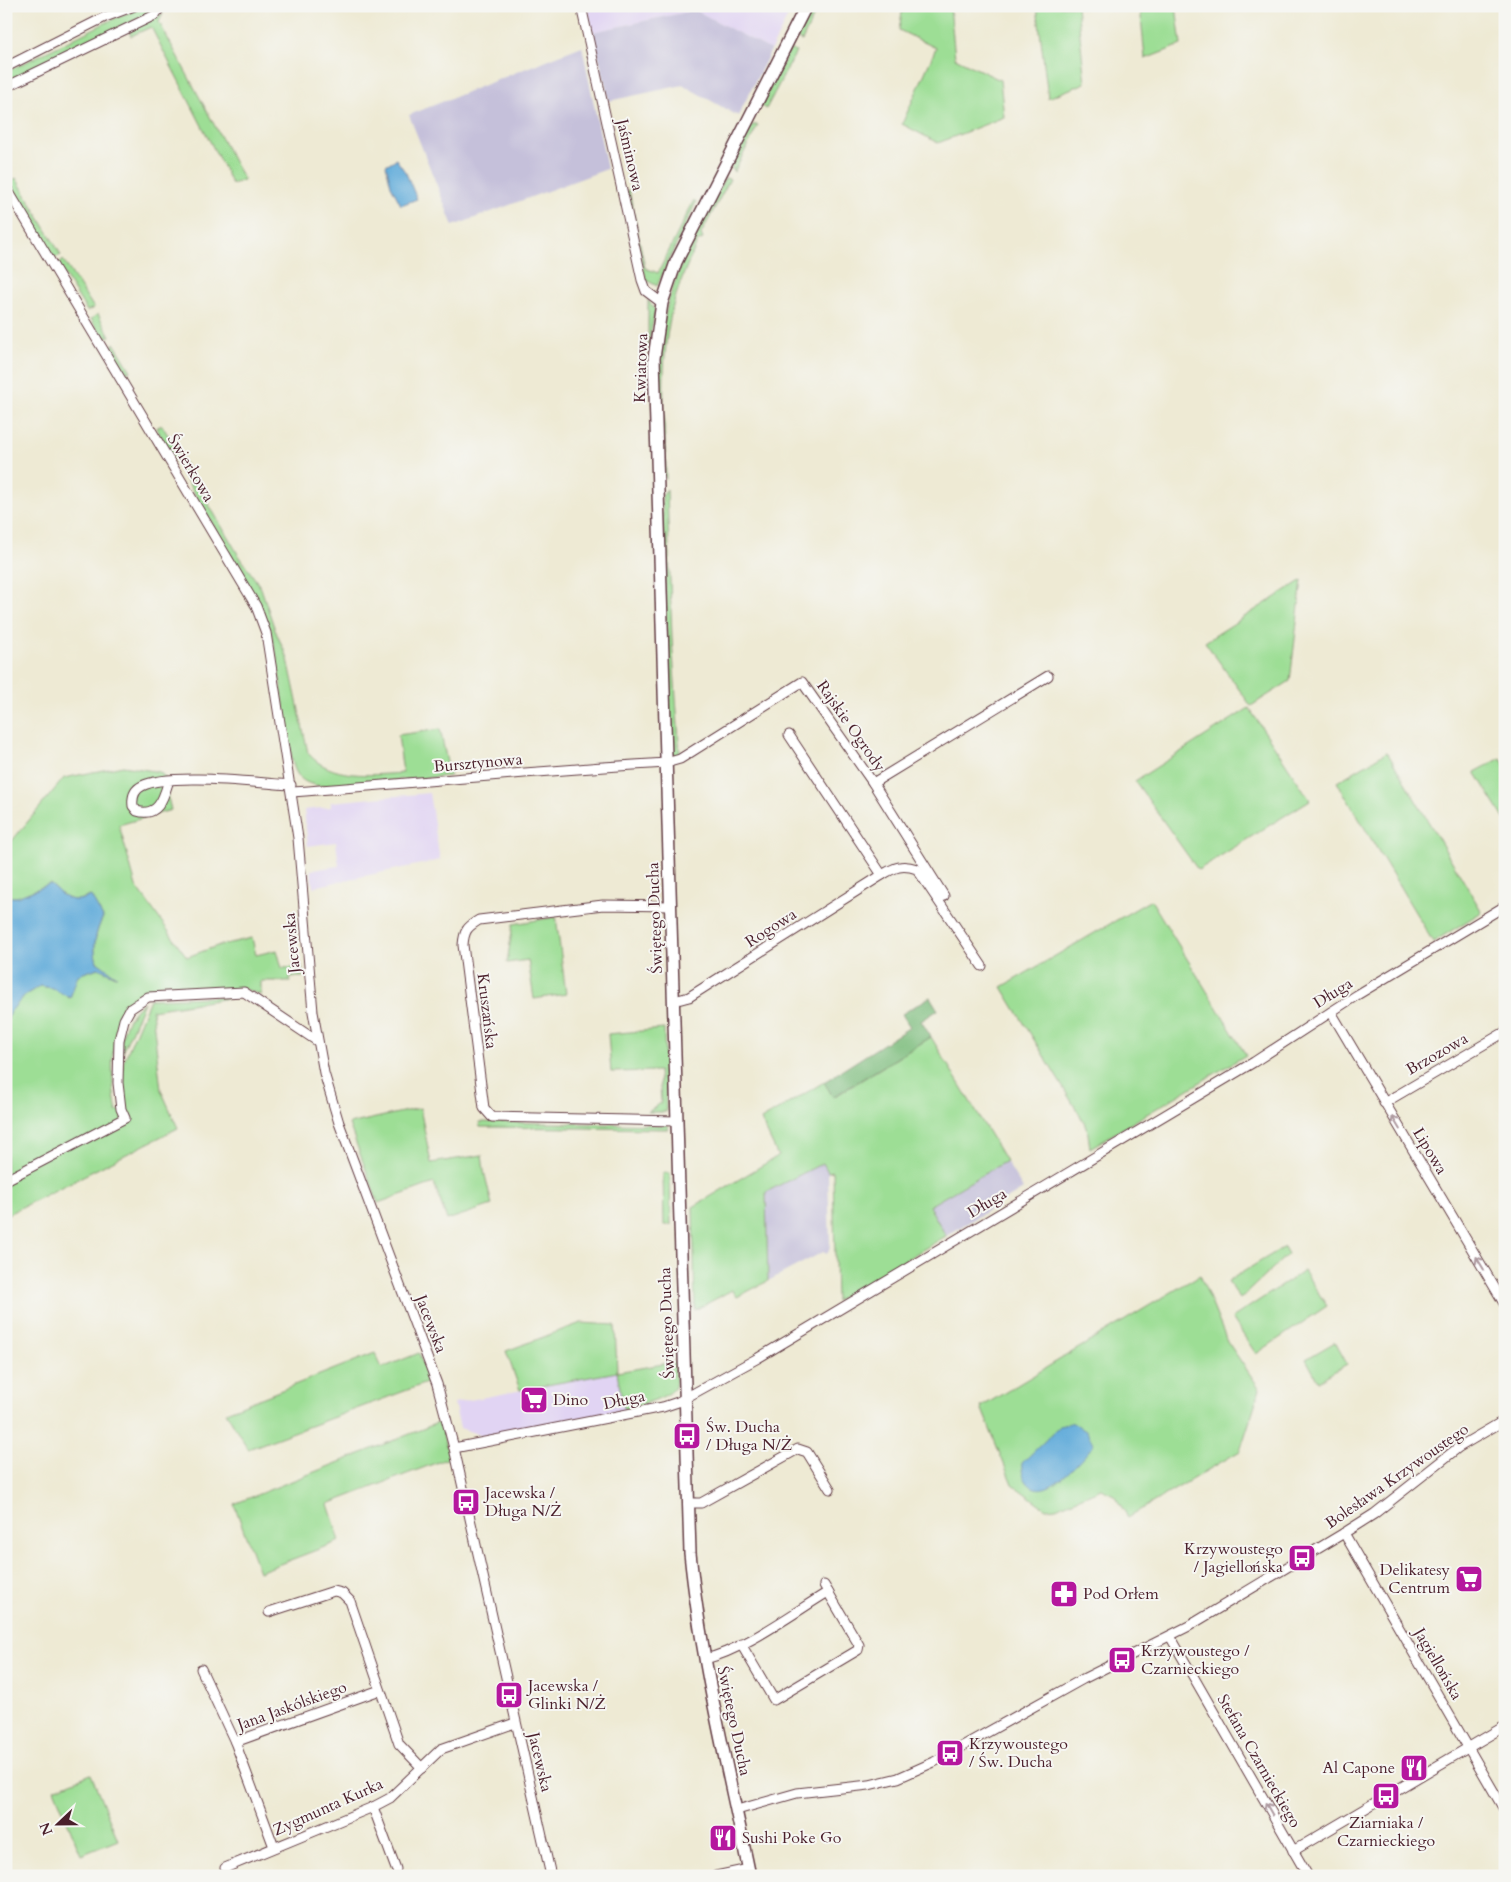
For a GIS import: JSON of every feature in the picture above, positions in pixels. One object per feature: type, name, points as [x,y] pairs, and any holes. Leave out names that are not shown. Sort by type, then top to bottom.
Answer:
[{"type":"main road","name":"Kwiatowa","points":[[666,764],[654,377],[656,338],[662,303],[676,262],[806,6]]},
{"type":"main road","name":"Świętego Ducha","points":[[666,764],[688,1503],[695,1602],[705,1659],[750,1873]]},
{"type":"street","points":[[6,68],[105,17],[134,6]]},
{"type":"street","points":[[6,87],[155,15],[161,6]]},
{"type":"street","name":"Jaśminowa","points":[[581,6],[642,280],[646,290],[662,303]]},
{"type":"street","name":"Świerkowa","points":[[6,187],[256,606],[271,654],[291,789]]},
{"type":"street","points":[[872,783],[1048,676]]},
{"type":"street","name":"Rajskie Ogrody","points":[[666,764],[680,758],[802,682],[872,783],[944,896]]},
{"type":"street","points":[[789,735],[882,875]]},
{"type":"street","name":"Bursztynowa","points":[[169,780],[162,803],[157,808],[150,812],[137,811],[133,806],[132,798],[140,787],[157,781],[169,780],[224,780],[291,789],[468,780],[574,768],[666,764]]},
{"type":"street","name":"Jacewska","points":[[291,789],[298,838],[317,1041],[338,1124],[437,1384],[454,1448],[551,1876]]},
{"type":"street","name":"Rogowa","points":[[674,1001],[697,992],[896,867],[907,866],[917,868],[982,966]]},
{"type":"street","name":"Kruszańska","points":[[671,906],[603,905],[479,920],[469,926],[464,932],[463,945],[484,1108],[492,1117],[677,1121]]},
{"type":"street","name":"Długa","points":[[454,1448],[626,1416],[663,1407],[686,1397],[758,1358],[1254,1062],[1331,1012],[1505,906]]},
{"type":"street","points":[[6,1180],[125,1118],[121,1109],[118,1083],[119,1040],[124,1020],[130,1009],[148,997],[244,992],[317,1041]]},
{"type":"street","name":"Lipowa","points":[[1331,1012],[1505,1305]]},
{"type":"street","name":"Brzozowa","points":[[1384,1103],[1505,1032]]},
{"type":"street","name":"Bolesława Krzywoustego","points":[[736,1810],[798,1793],[869,1785],[916,1771],[1083,1680],[1170,1636],[1344,1533],[1374,1514],[1459,1447],[1505,1420]]},
{"type":"street","points":[[688,1503],[701,1503],[798,1449],[806,1452],[830,1489]]},
{"type":"street","name":"Jagiellońska","points":[[1344,1533],[1505,1811]]},
{"type":"street","points":[[705,1659],[742,1644],[826,1588],[859,1645],[858,1650],[774,1700],[742,1644]]},
{"type":"street","points":[[269,1612],[334,1591],[342,1593],[350,1601],[399,1744],[422,1768]]},
{"type":"street","name":"Stefana Czarnieckiego","points":[[1170,1636],[1308,1876]]},
{"type":"street","points":[[201,1669],[235,1742]]},
{"type":"street","name":"Jana Jaskólskiego","points":[[274,1848],[235,1742],[380,1690]]},
{"type":"street","name":"Zygmunta Kurka","points":[[225,1868],[390,1798],[441,1749],[515,1722]]},
{"type":"street","points":[[1293,1851],[1505,1726]]},
{"type":"street","points":[[372,1807],[396,1869]]},
{"type":"street","points":[[716,1876],[750,1873]]},
{"type":"shaded area","points":[[587,6],[793,6],[771,50],[691,8],[687,12],[593,32]]},
{"type":"shaded area","points":[[691,8],[771,50],[738,116],[683,85],[609,101],[593,32],[687,12]]},
{"type":"shaded area","points":[[582,46],[607,169],[453,226],[409,115]]},
{"type":"shaded area","points":[[429,793],[440,860],[313,887],[311,870],[339,866],[336,842],[308,846],[304,810],[331,807],[331,802]]},
{"type":"shaded area","points":[[1006,1161],[1023,1189],[946,1236],[929,1206]]},
{"type":"shaded area","points":[[823,1163],[828,1172],[830,1247],[827,1254],[823,1252],[768,1281],[765,1192]]},
{"type":"shaded area","points":[[617,1372],[624,1410],[483,1436],[460,1428],[454,1403]]},
{"type":"green space","points":[[144,6],[149,6],[152,12],[6,82],[6,72],[107,22]]},
{"type":"green space","points":[[903,6],[950,6],[955,58],[1000,80],[1004,117],[938,143],[902,124],[936,48],[899,30]]},
{"type":"green space","points":[[1037,6],[1077,6],[1085,83],[1048,98]]},
{"type":"green space","points":[[1140,6],[1176,6],[1181,45],[1145,59]]},
{"type":"green space","points":[[810,10],[816,11],[802,41],[796,38]]},
{"type":"green space","points":[[163,13],[159,22],[244,180],[232,184],[151,27],[131,36],[129,31]]},
{"type":"green space","points":[[790,49],[796,52],[766,109],[761,106]]},
{"type":"green space","points":[[752,125],[758,125],[734,172],[731,167]]},
{"type":"green space","points":[[16,178],[61,255],[54,258],[9,183]]},
{"type":"green space","points":[[725,178],[730,179],[701,234],[703,239],[698,241],[688,264],[676,294],[669,324],[664,368],[666,479],[661,474],[659,408],[659,364],[664,320],[680,268]]},
{"type":"green space","points":[[629,190],[645,268],[658,273],[694,200],[696,202],[657,286],[646,280],[626,191]]},
{"type":"green space","points":[[63,260],[94,308],[87,311],[58,265]]},
{"type":"green space","points":[[648,300],[655,310],[648,348]]},
{"type":"green space","points":[[98,314],[110,336],[103,339],[91,319]]},
{"type":"green space","points":[[114,343],[131,371],[124,373],[110,350]]},
{"type":"green space","points":[[162,425],[238,554],[261,588],[275,630],[288,659],[308,753],[317,762],[340,772],[365,775],[403,773],[398,735],[440,729],[450,776],[320,786],[304,781],[298,775],[292,760],[276,653],[271,632],[260,605],[156,428]]},
{"type":"green space","points":[[667,490],[672,639],[680,756],[675,757],[671,751],[662,496]]},
{"type":"green space","points":[[1302,580],[1290,681],[1251,706],[1205,642]]},
{"type":"green space","points":[[1249,708],[1310,800],[1198,870],[1135,781]]},
{"type":"green space","points":[[1387,752],[1482,912],[1433,942],[1337,782]]},
{"type":"green space","points":[[1501,758],[1505,765],[1505,820],[1475,772]]},
{"type":"green space","points":[[123,766],[160,772],[171,784],[167,793],[171,810],[119,825],[136,886],[187,957],[217,946],[252,938],[256,955],[277,950],[282,968],[302,967],[303,977],[290,977],[290,981],[261,981],[261,995],[245,989],[147,995],[133,1003],[117,1029],[114,1046],[112,1064],[117,1112],[124,1108],[122,1086],[123,1063],[150,999],[242,996],[152,1010],[161,1090],[178,1128],[6,1215],[6,1022],[11,1011],[25,995],[40,986],[52,988],[70,998],[77,975],[98,968],[116,976],[97,962],[95,939],[103,917],[90,896],[73,900],[59,893],[50,884],[17,897],[6,897],[6,848],[64,778]]},
{"type":"green space","points":[[1151,900],[1246,1055],[1090,1148],[1087,1127],[1002,987]]},
{"type":"green space","points":[[556,917],[566,994],[534,999],[528,960],[507,963],[513,924]]},
{"type":"green space","points":[[930,997],[938,1010],[921,1021],[931,1037],[833,1097],[824,1082],[910,1027],[902,1014]]},
{"type":"green space","points":[[144,1002],[120,1058],[123,1034],[128,1020]]},
{"type":"green space","points":[[664,1029],[666,1112],[648,1112],[661,1103],[659,1071],[611,1072],[608,1034]]},
{"type":"green space","points":[[931,1037],[1006,1161],[929,1206],[946,1236],[836,1301],[833,1171],[828,1172],[823,1163],[766,1192],[768,1281],[737,1297],[732,1290],[695,1310],[693,1207],[778,1156],[761,1120],[824,1082],[834,1097]]},
{"type":"green space","points":[[420,1108],[431,1163],[482,1155],[492,1205],[447,1220],[434,1183],[378,1203],[349,1124]]},
{"type":"green space","points":[[479,1122],[668,1125],[668,1129],[480,1127]]},
{"type":"green space","points":[[663,1173],[670,1173],[671,1225],[664,1225]]},
{"type":"green space","points":[[1284,1247],[1288,1254],[1240,1299],[1228,1281]]},
{"type":"green space","points":[[1304,1271],[1327,1306],[1256,1354],[1232,1318]]},
{"type":"green space","points":[[1200,1275],[1227,1341],[1260,1389],[1240,1451],[1128,1517],[1114,1495],[1101,1489],[1056,1508],[1046,1509],[1012,1484],[981,1407]]},
{"type":"green space","points":[[581,1323],[615,1325],[617,1372],[520,1390],[506,1351]]},
{"type":"green space","points":[[1335,1342],[1347,1364],[1318,1381],[1306,1359]]},
{"type":"green space","points":[[375,1353],[382,1368],[419,1353],[429,1382],[248,1449],[226,1412]]},
{"type":"green space","points":[[675,1362],[675,1387],[660,1398],[624,1410],[617,1372]]},
{"type":"green space","points":[[440,1422],[449,1458],[328,1504],[340,1541],[259,1572],[234,1504]]},
{"type":"green space","points":[[91,1774],[118,1840],[81,1855],[54,1789]]},
{"type":"water","points":[[396,159],[406,173],[417,199],[401,205],[391,186],[386,165]]},
{"type":"water","points":[[50,884],[69,899],[78,900],[91,896],[103,917],[95,939],[97,962],[117,976],[98,968],[78,975],[70,998],[52,988],[40,986],[25,995],[11,1011],[6,1022],[6,897],[17,897]]},
{"type":"water","points":[[1073,1422],[1087,1432],[1094,1445],[1063,1477],[1043,1488],[1035,1488],[1024,1477],[1022,1463],[1060,1426]]},
{"type":"place","name":"Dino","points":[[534,1400]]},
{"type":"place","name":"Św. Ducha / Długa N/Ż","points":[[687,1436]]},
{"type":"place","name":"Jacewska / Długa N/Ż","points":[[466,1502]]},
{"type":"place","name":"Krzywoustego / Jagiellońska","points":[[1302,1558]]},
{"type":"place","name":"Delikatesy Centrum","points":[[1469,1579]]},
{"type":"place","name":"Pod Orłem","points":[[1064,1594]]},
{"type":"place","name":"Krzywoustego / Czarnieckiego","points":[[1122,1660]]},
{"type":"place","name":"Jacewska / Glinki N/Ż","points":[[509,1695]]},
{"type":"place","name":"Krzywoustego / Św. Ducha","points":[[950,1753]]},
{"type":"place","name":"Al Capone","points":[[1414,1768]]},
{"type":"place","name":"Ziarniaka / Czarnieckiego","points":[[1386,1796]]},
{"type":"place","name":"Sushi Poke Go","points":[[723,1838]]}]
